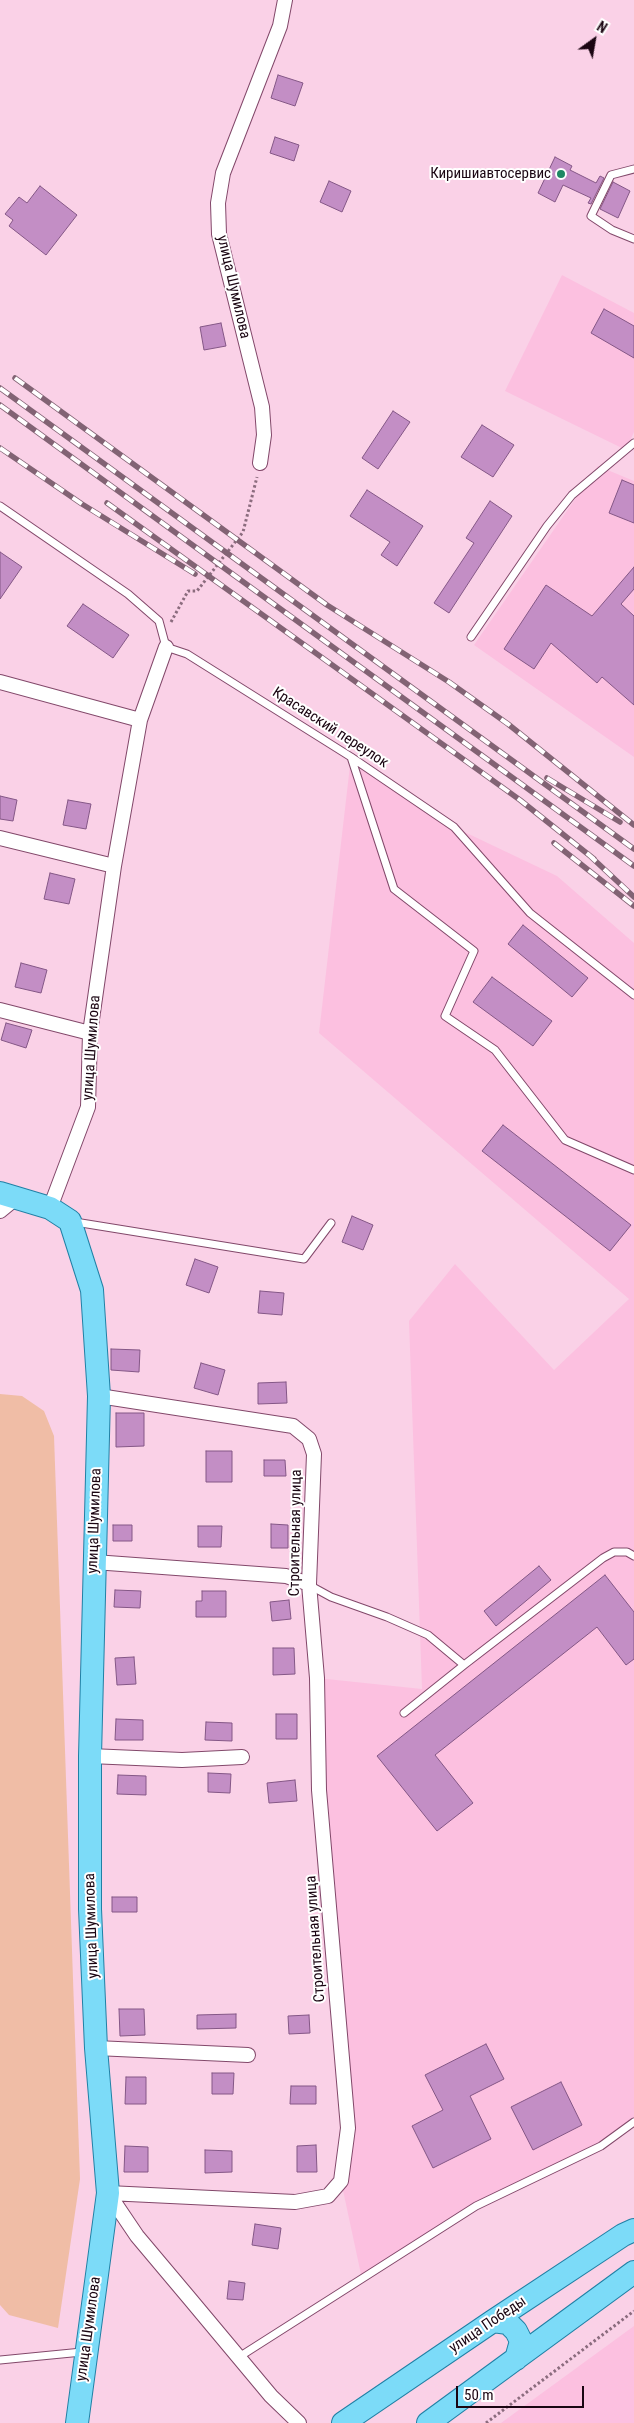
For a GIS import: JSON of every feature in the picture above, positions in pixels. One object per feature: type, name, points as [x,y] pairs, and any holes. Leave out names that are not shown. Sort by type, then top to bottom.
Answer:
[{"type":"main road","points":[[5,1200],[50,1208],[70,1221]]},
{"type":"main road","name":"улица Шумилова","points":[[70,1221],[92,1290],[99,1396],[90,1756],[90,1909],[96,2048],[108,2193],[85,2352],[77,2423]]},
{"type":"main road","name":"улица Победы","points":[[343,2423],[493,2321],[623,2235],[634,2230]]},
{"type":"main road","points":[[428,2423],[634,2272]]},
{"type":"main road","points":[[493,2321],[508,2323],[516,2331],[521,2341],[516,2359]]},
{"type":"street","name":"улица Шумилова","points":[[260,463],[264,435],[262,407],[219,234],[218,203],[224,174],[280,26],[285,0]]},
{"type":"street","name":"улица Шумилова","points":[[50,1208],[88,1107],[90,1033],[114,866],[140,720],[166,647]]},
{"type":"street","points":[[0,682],[140,720]]},
{"type":"street","points":[[0,838],[114,866]]},
{"type":"street","points":[[0,1010],[90,1033]]},
{"type":"street","name":"Строительная улица","points":[[99,1396],[202,1414],[293,1426],[309,1439],[314,1454],[309,1584],[317,1678],[319,1790],[348,2128],[340,2181],[328,2196],[295,2202],[108,2193]]},
{"type":"street","points":[[94,1562],[286,1576],[309,1584]]},
{"type":"street","points":[[90,1756],[182,1760],[242,1757]]},
{"type":"street","points":[[96,2048],[248,2055]]},
{"type":"street","points":[[108,2193],[138,2236],[270,2396],[299,2423]]},
{"type":"lane","points":[[634,169],[611,175],[591,216],[612,230],[634,239]]},
{"type":"lane","points":[[471,637],[546,526],[572,495],[634,443]]},
{"type":"lane","points":[[0,506],[128,594],[159,621],[166,647]]},
{"type":"lane","name":"Красавский переулок","points":[[166,647],[187,654],[351,756],[454,827],[530,913],[634,996]]},
{"type":"lane","points":[[351,756],[394,890],[474,951],[445,1016],[495,1050],[565,1140],[634,1170]]},
{"type":"lane","points":[[70,1221],[304,1259],[332,1223]]},
{"type":"lane","points":[[404,1712],[603,1558],[614,1552],[627,1552],[634,1556]]},
{"type":"lane","points":[[309,1584],[331,1597],[387,1617],[428,1635],[464,1665]]},
{"type":"lane","points":[[239,2357],[476,2206],[601,2146],[634,2122]]},
{"type":"lane","points":[[0,2360],[85,2352]]},
{"type":"path","points":[[166,647],[171,620],[188,591],[197,591],[243,532],[260,463]]},
{"type":"path","points":[[486,2423],[634,2311]]},
{"type":"shaded area","points":[[562,275],[634,313],[634,432],[626,450],[505,391]]},
{"type":"shaded area","points":[[598,466],[634,481],[634,757],[474,645]]},
{"type":"shaded area","points":[[351,757],[454,827],[557,876],[634,943],[634,2122],[601,2146],[476,2206],[362,2279],[341,2181],[348,2128],[317,1678],[422,1689],[409,1321],[455,1264],[554,1370],[629,1299],[319,1033]]},
{"type":"shaded area","points":[[0,1394],[22,1396],[44,1411],[54,1436],[80,2179],[58,2328],[9,2315],[0,2305]]},
{"type":"shaded area","points":[[634,2326],[634,2423],[501,2423]]},
{"type":"building","points":[[278,75],[303,83],[295,106],[271,98]]},
{"type":"building","points":[[275,137],[299,145],[294,161],[270,153]]},
{"type":"building","points":[[555,157],[572,166],[570,170],[596,183],[600,176],[604,178],[591,204],[588,203],[591,198],[563,185],[555,202],[538,193]]},
{"type":"building","points":[[329,181],[351,191],[342,212],[320,202]]},
{"type":"building","points":[[613,182],[630,191],[618,218],[600,209]]},
{"type":"building","points":[[40,186],[77,215],[46,255],[9,226],[13,220],[5,214],[19,197],[27,203]]},
{"type":"building","points":[[604,309],[634,326],[634,358],[591,333]]},
{"type":"building","points":[[221,323],[226,346],[204,350],[200,327]]},
{"type":"building","points":[[393,411],[410,422],[378,469],[362,458]]},
{"type":"building","points":[[482,425],[514,445],[493,477],[461,457]]},
{"type":"building","points":[[622,480],[634,485],[634,523],[609,513]]},
{"type":"building","points":[[367,490],[423,526],[397,566],[381,555],[390,542],[350,516]]},
{"type":"building","points":[[490,501],[512,516],[449,613],[434,603],[474,543],[466,538]]},
{"type":"building","points":[[0,552],[22,567],[0,599]]},
{"type":"building","points":[[634,567],[634,589],[621,604],[634,616],[634,705],[602,677],[597,683],[551,643],[534,669],[504,649],[546,585],[592,616]]},
{"type":"building","points":[[83,604],[129,635],[113,658],[67,626]]},
{"type":"building","points":[[0,796],[17,800],[13,821],[0,819]]},
{"type":"building","points":[[68,800],[91,804],[86,829],[63,825]]},
{"type":"building","points":[[50,873],[75,879],[69,904],[44,899]]},
{"type":"building","points":[[523,925],[588,978],[572,997],[508,944]]},
{"type":"building","points":[[21,963],[47,970],[41,993],[15,987]]},
{"type":"building","points":[[492,977],[552,1021],[533,1046],[473,1002]]},
{"type":"building","points":[[6,1023],[32,1030],[26,1048],[1,1040]]},
{"type":"building","points":[[503,1125],[631,1225],[610,1251],[482,1151]]},
{"type":"building","points":[[352,1216],[373,1225],[363,1250],[342,1242]]},
{"type":"building","points":[[195,1259],[218,1267],[209,1293],[186,1285]]},
{"type":"building","points":[[260,1291],[284,1293],[282,1315],[258,1313]]},
{"type":"building","points":[[111,1349],[140,1350],[139,1372],[111,1370]]},
{"type":"building","points":[[201,1363],[225,1370],[218,1395],[194,1388]]},
{"type":"building","points":[[286,1382],[287,1403],[258,1404],[258,1383]]},
{"type":"building","points":[[116,1413],[144,1413],[144,1446],[116,1447]]},
{"type":"building","points":[[206,1451],[232,1451],[232,1482],[206,1482]]},
{"type":"building","points":[[264,1460],[285,1460],[286,1476],[264,1476]]},
{"type":"building","points":[[271,1524],[288,1525],[288,1548],[271,1548]]},
{"type":"building","points":[[113,1525],[132,1525],[132,1541],[113,1541]]},
{"type":"building","points":[[198,1526],[222,1526],[221,1547],[198,1547]]},
{"type":"building","points":[[539,1566],[551,1580],[496,1626],[484,1611]]},
{"type":"building","points":[[605,1575],[634,1612],[634,1659],[626,1665],[597,1627],[435,1755],[473,1803],[437,1831],[377,1756]]},
{"type":"building","points":[[115,1590],[141,1591],[140,1608],[114,1607]]},
{"type":"building","points":[[202,1591],[226,1591],[226,1617],[196,1617],[196,1601],[202,1601]]},
{"type":"building","points":[[289,1600],[291,1619],[272,1621],[270,1602]]},
{"type":"building","points":[[273,1648],[294,1648],[295,1674],[273,1675]]},
{"type":"building","points":[[134,1657],[136,1684],[117,1685],[115,1658]]},
{"type":"building","points":[[276,1714],[297,1714],[297,1739],[276,1739]]},
{"type":"building","points":[[116,1719],[143,1720],[143,1740],[115,1740]]},
{"type":"building","points":[[206,1722],[232,1723],[232,1741],[205,1740]]},
{"type":"building","points":[[208,1773],[231,1774],[230,1793],[208,1792]]},
{"type":"building","points":[[118,1775],[146,1776],[146,1795],[117,1794]]},
{"type":"building","points":[[295,1780],[297,1801],[269,1803],[267,1783]]},
{"type":"building","points":[[112,1897],[137,1897],[137,1912],[112,1912]]},
{"type":"building","points":[[119,2009],[144,2009],[145,2035],[120,2036]]},
{"type":"building","points":[[236,2014],[236,2028],[197,2029],[197,2015]]},
{"type":"building","points":[[309,2015],[310,2033],[289,2034],[288,2016]]},
{"type":"building","points":[[486,2044],[504,2079],[470,2096],[491,2139],[433,2168],[412,2126],[443,2110],[425,2075]]},
{"type":"building","points":[[212,2073],[234,2073],[233,2094],[212,2094]]},
{"type":"building","points":[[126,2077],[146,2077],[146,2104],[125,2104]]},
{"type":"building","points":[[561,2082],[582,2125],[533,2150],[511,2107]]},
{"type":"building","points":[[291,2086],[316,2086],[316,2104],[290,2104]]},
{"type":"building","points":[[316,2145],[317,2172],[297,2172],[297,2146]]},
{"type":"building","points":[[125,2146],[148,2147],[148,2172],[124,2172]]},
{"type":"building","points":[[205,2150],[232,2151],[232,2172],[205,2173]]},
{"type":"building","points":[[255,2224],[281,2228],[278,2249],[252,2245]]},
{"type":"building","points":[[229,2281],[245,2283],[243,2300],[227,2299]]},
{"type":"railway","points":[[15,378],[327,605],[449,682],[508,724],[634,825]]},
{"type":"railway","points":[[0,388],[634,849]]},
{"type":"railway","points":[[0,405],[634,866]]},
{"type":"railway","points":[[0,448],[82,504],[195,574]]},
{"type":"railway","points":[[107,503],[520,800],[594,859]]},
{"type":"railway","points":[[547,778],[620,822]]},
{"type":"railway","points":[[554,843],[634,906]]},
{"type":"railway","points":[[588,854],[634,897]]},
{"type":"place","name":"Киришиавтосервис","points":[[561,174]]}]
